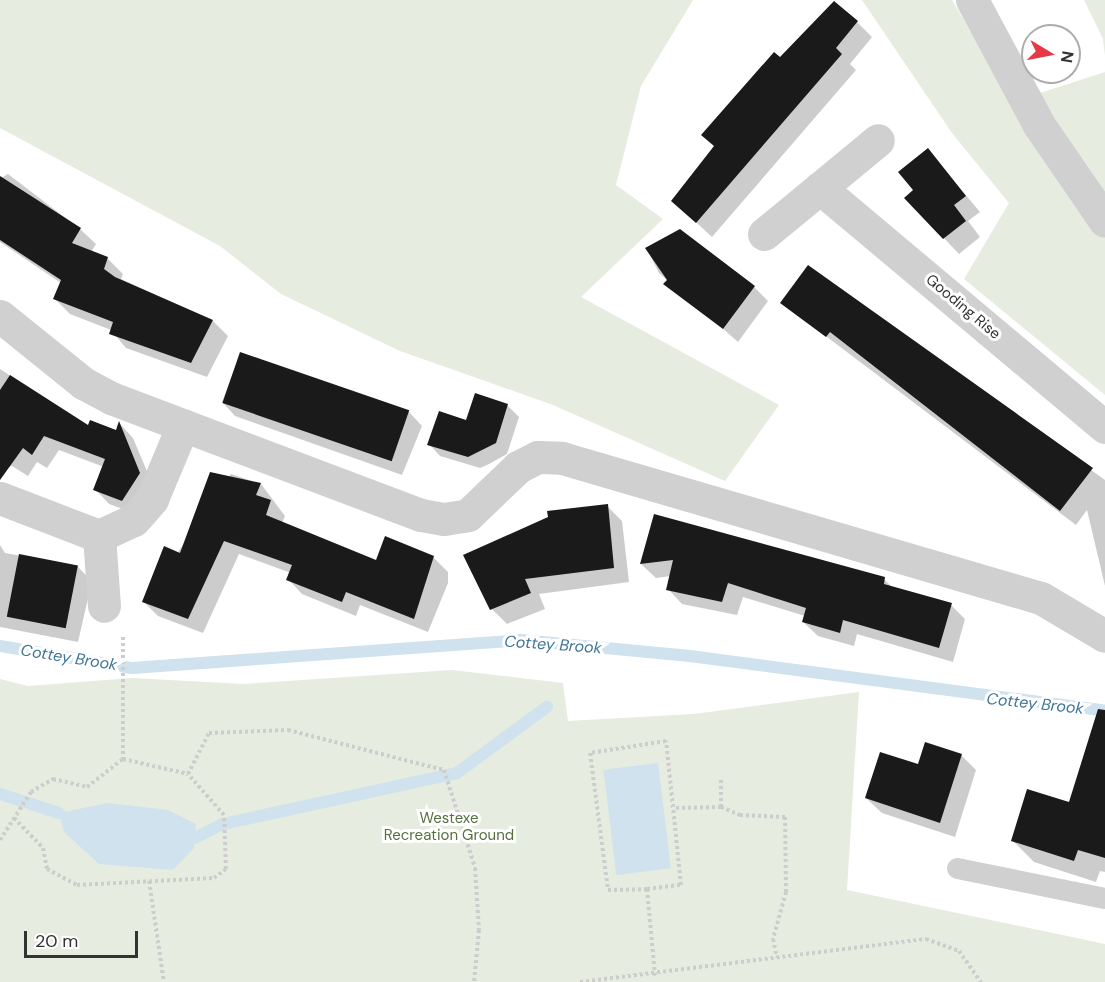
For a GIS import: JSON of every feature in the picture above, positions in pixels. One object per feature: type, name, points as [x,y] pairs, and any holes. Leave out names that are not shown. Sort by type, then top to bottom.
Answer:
[{"type":"street","points":[[972,0],[1039,125],[1105,221]]},
{"type":"street","points":[[764,234],[878,140]]},
{"type":"street","name":"Gooding Rise","points":[[820,188],[1105,427]]},
{"type":"street","points":[[0,316],[83,383],[183,424],[444,519],[468,515],[518,467],[538,457],[562,458],[1041,598],[1105,636]]},
{"type":"street","points":[[0,498],[99,536],[134,519],[152,499],[183,424]]},
{"type":"street","points":[[99,536],[104,606]]},
{"type":"lane","points":[[957,868],[1105,898]]},
{"type":"path","points":[[123,759],[121,681],[124,653]]},
{"type":"path","points":[[188,774],[209,733],[288,730],[444,770],[475,868],[479,930],[474,982]]},
{"type":"path","points":[[666,741],[676,808],[681,885],[647,889],[608,890],[590,753],[666,741]]},
{"type":"path","points":[[14,818],[43,848],[47,869],[61,878],[88,885],[214,878],[226,869],[224,815],[188,774],[123,759]]},
{"type":"path","points":[[0,840],[31,792],[53,780],[87,787],[123,759]]},
{"type":"path","points":[[721,807],[722,780]]},
{"type":"path","points":[[676,808],[721,807],[740,814],[784,817],[786,892],[773,939],[777,958]]},
{"type":"path","points":[[149,881],[164,982]]},
{"type":"path","points":[[647,889],[655,976]]},
{"type":"path","points":[[580,982],[655,976],[926,939],[959,951],[981,982]]},
{"type":"green space","points":[[0,0],[693,0],[641,86],[616,185],[663,219],[581,297],[779,405],[725,481],[553,405],[400,351],[281,294],[220,246],[0,128]]},
{"type":"green space","points":[[862,0],[952,0],[1016,109],[1037,94],[1068,84],[1081,84],[1081,80],[1105,72],[1105,395],[964,279],[1009,203],[952,133]]},
{"type":"green space","points":[[1084,0],[1105,0],[1105,56],[1103,39]]},
{"type":"green space","name":"Westexe Recreation Ground","points":[[452,670],[563,683],[568,721],[694,714],[859,692],[847,890],[1105,944],[1105,982],[0,982],[0,679],[28,686],[132,678],[244,684]]},
{"type":"water","points":[[658,763],[671,868],[616,875],[603,770]]},
{"type":"water","points":[[108,803],[168,810],[196,824],[194,848],[173,870],[99,864],[64,832],[59,813]]},
{"type":"building","points":[[834,1],[858,21],[836,48],[842,54],[696,223],[671,201],[714,146],[701,135],[774,52],[780,57]]},
{"type":"building","points":[[928,148],[966,196],[954,205],[966,221],[943,239],[904,198],[913,190],[898,172]]},
{"type":"building","points":[[0,176],[81,228],[72,243],[108,257],[104,269],[115,277],[213,320],[191,363],[109,334],[113,322],[53,299],[61,280],[0,240]]},
{"type":"building","points":[[680,229],[755,286],[723,329],[663,284],[667,280],[645,248]]},
{"type":"building","points":[[808,265],[1093,468],[1060,511],[830,332],[826,337],[780,303]]},
{"type":"building","points":[[240,352],[409,410],[392,461],[222,403]]},
{"type":"building","points":[[10,375],[88,425],[90,420],[116,430],[119,421],[140,473],[122,501],[93,490],[105,459],[44,436],[32,455],[23,448],[0,480],[0,390]]},
{"type":"building","points":[[475,393],[508,404],[496,443],[468,457],[427,445],[439,411],[466,420]]},
{"type":"building","points":[[210,472],[261,483],[256,495],[271,500],[266,515],[376,560],[385,536],[434,556],[414,619],[346,592],[342,602],[286,580],[292,565],[224,541],[188,619],[142,602],[164,546],[180,553]]},
{"type":"building","points":[[608,504],[614,568],[525,579],[531,593],[490,610],[463,555],[548,517],[547,511]]},
{"type":"building","points":[[654,514],[885,577],[884,584],[952,603],[939,648],[843,620],[840,633],[802,622],[806,608],[728,583],[722,602],[666,590],[673,560],[640,564]]},
{"type":"building","points":[[19,554],[78,565],[66,628],[7,617]]},
{"type":"building","points":[[1098,709],[1105,710],[1105,858],[1078,850],[1074,861],[1011,841],[1027,789],[1069,802]]},
{"type":"building","points":[[925,742],[962,754],[940,823],[865,798],[880,752],[918,764]]},
{"type":"waterway","name":"Cottey Brook","points":[[0,646],[132,668],[521,640],[690,656],[1105,711]]},
{"type":"waterway","points":[[195,838],[223,824],[457,773],[547,707]]},
{"type":"waterway","points":[[0,794],[59,813]]}]
